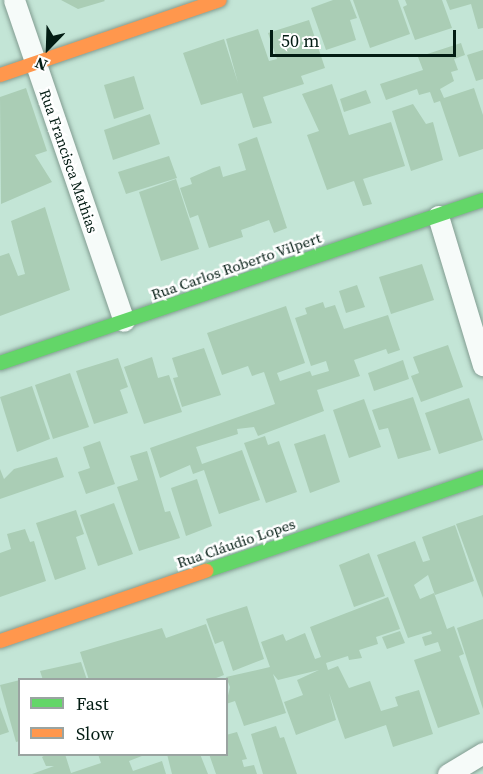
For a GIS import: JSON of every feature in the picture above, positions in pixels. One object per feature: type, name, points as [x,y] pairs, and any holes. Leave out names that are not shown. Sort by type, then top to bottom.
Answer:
[{"type":"street","name":"Rua Francisca Mathias","points":[[14,0],[124,321]]},
{"type":"street","points":[[0,75],[220,0]]},
{"type":"street","name":"Rua Carlos Roberto Vilpert","points":[[0,363],[483,200]]},
{"type":"street","points":[[438,216],[483,365]]},
{"type":"street","name":"Rua Cláudio Lopes","points":[[0,641],[483,477]]},
{"type":"street","points":[[448,774],[483,753]]},
{"type":"building","points":[[61,0],[104,0],[105,1],[78,9]]},
{"type":"building","points":[[333,0],[350,0],[357,18],[350,20],[356,40],[326,50],[311,8]]},
{"type":"building","points":[[353,0],[398,0],[410,34],[370,48]]},
{"type":"building","points":[[405,0],[442,0],[452,28],[415,40],[403,7],[407,5]]},
{"type":"building","points":[[446,0],[483,0],[483,28],[478,29],[471,4],[450,10]]},
{"type":"building","points":[[309,20],[325,68],[301,76],[304,84],[263,97],[272,123],[253,128],[242,93],[201,105],[183,53],[224,39],[238,83],[226,39],[258,29],[269,61],[277,59],[268,33]]},
{"type":"building","points":[[461,43],[465,55],[454,59],[458,70],[451,72],[454,81],[440,89],[444,98],[474,88],[483,115],[483,149],[459,157],[440,101],[434,103],[430,92],[419,95],[417,89],[386,100],[380,84],[423,70],[418,57]]},
{"type":"building","points":[[483,50],[483,79],[476,81],[467,55]]},
{"type":"building","points":[[134,76],[144,109],[114,119],[104,85]]},
{"type":"building","points":[[332,84],[349,135],[391,122],[405,166],[363,179],[372,204],[363,206],[354,181],[327,190],[307,135],[319,131],[302,94]]},
{"type":"building","points":[[26,88],[47,151],[35,155],[52,182],[1,204],[0,97]]},
{"type":"building","points":[[366,90],[371,103],[344,112],[340,99]]},
{"type":"building","points":[[413,104],[426,124],[433,122],[443,160],[411,171],[392,111]]},
{"type":"building","points":[[150,114],[160,144],[113,160],[104,130]]},
{"type":"building","points":[[257,137],[287,228],[274,233],[269,220],[241,230],[243,237],[209,248],[198,215],[190,218],[180,188],[192,184],[190,178],[220,166],[223,177],[246,170],[238,144]]},
{"type":"building","points":[[169,156],[177,178],[126,194],[118,172]]},
{"type":"building","points":[[176,179],[199,249],[161,261],[139,192]]},
{"type":"building","points":[[45,207],[70,290],[0,316],[0,256],[9,253],[18,276],[25,274],[11,221]]},
{"type":"building","points":[[422,264],[434,300],[391,314],[379,277]]},
{"type":"building","points":[[357,285],[365,307],[346,313],[339,291]]},
{"type":"building","points":[[323,302],[325,308],[335,305],[344,329],[388,315],[400,350],[388,354],[386,349],[354,360],[360,376],[317,390],[324,411],[258,436],[254,427],[237,429],[238,434],[196,447],[202,464],[242,450],[260,500],[219,514],[204,470],[193,474],[190,465],[160,478],[150,448],[275,404],[264,372],[252,376],[248,366],[222,375],[207,333],[286,306],[305,363],[277,373],[280,381],[310,371],[312,376],[329,371],[326,361],[311,366],[295,318],[307,314],[305,308]]},
{"type":"building","points":[[448,345],[463,387],[421,402],[411,376],[419,373],[413,357]]},
{"type":"building","points":[[204,348],[221,395],[182,407],[173,378],[178,377],[172,358]]},
{"type":"building","points":[[152,357],[158,378],[169,375],[182,412],[144,424],[124,367]]},
{"type":"building","points":[[118,358],[128,387],[120,390],[128,413],[94,424],[76,371]]},
{"type":"building","points":[[403,360],[409,379],[374,391],[368,373]]},
{"type":"building","points":[[70,373],[89,427],[53,439],[35,385]]},
{"type":"building","points":[[32,386],[50,439],[17,452],[0,397]]},
{"type":"building","points":[[413,397],[431,450],[398,459],[388,428],[379,430],[372,410]]},
{"type":"building","points":[[469,398],[483,440],[439,454],[425,413]]},
{"type":"building","points":[[364,399],[381,447],[349,458],[333,410]]},
{"type":"building","points":[[325,434],[340,482],[310,493],[294,444]]},
{"type":"building","points":[[265,436],[268,445],[279,441],[297,492],[266,503],[244,443]]},
{"type":"building","points":[[100,441],[115,484],[86,494],[78,472],[90,468],[83,447]]},
{"type":"building","points":[[147,451],[165,512],[170,511],[180,538],[139,551],[117,487],[138,480],[130,456]]},
{"type":"building","points":[[57,457],[64,477],[0,499],[0,469],[4,479],[14,469]]},
{"type":"building","points":[[197,479],[212,526],[186,536],[171,488]]},
{"type":"building","points":[[114,503],[133,554],[98,566],[80,515]]},
{"type":"building","points":[[76,510],[84,534],[76,537],[86,569],[55,580],[36,523]]},
{"type":"building","points":[[483,515],[483,598],[456,524]]},
{"type":"building","points":[[455,525],[474,581],[435,595],[428,575],[414,585],[420,599],[434,593],[447,629],[454,626],[464,654],[459,656],[480,714],[438,728],[414,660],[441,651],[438,642],[425,646],[422,637],[432,634],[431,631],[408,638],[377,555],[415,541],[423,562],[430,560],[422,537]]},
{"type":"building","points":[[25,529],[30,542],[34,541],[46,581],[0,597],[0,553],[11,549],[7,534]]},
{"type":"building","points":[[369,553],[385,596],[354,607],[339,565]]},
{"type":"building","points":[[388,597],[400,629],[376,637],[378,644],[359,650],[362,658],[349,660],[348,656],[326,663],[328,670],[338,666],[349,688],[370,681],[381,711],[398,706],[395,697],[419,690],[433,734],[393,747],[386,725],[345,739],[329,693],[336,720],[296,735],[284,702],[303,695],[297,680],[319,670],[278,680],[273,674],[286,713],[244,726],[235,701],[228,703],[230,687],[226,677],[270,667],[261,642],[283,634],[286,641],[305,633],[315,659],[321,657],[310,627]]},
{"type":"building","points":[[247,606],[264,659],[233,671],[223,641],[215,644],[206,619]]},
{"type":"building","points":[[483,619],[483,709],[457,628]]},
{"type":"building","points":[[206,624],[224,675],[216,678],[88,678],[80,652],[162,628],[166,638]]},
{"type":"building","points":[[400,631],[405,643],[387,649],[382,637]]},
{"type":"building","points":[[81,662],[86,678],[42,678],[40,671]]},
{"type":"building","points":[[18,680],[18,742],[16,742],[0,685]]},
{"type":"building","points":[[0,707],[9,732],[0,735]]},
{"type":"building","points":[[276,726],[280,738],[284,737],[297,774],[263,774],[251,734]]},
{"type":"building","points":[[237,732],[247,759],[242,760],[244,767],[254,765],[257,774],[216,774],[210,756],[228,756],[228,734]]},
{"type":"building","points":[[66,756],[71,773],[101,763],[99,756],[142,756],[129,761],[133,771],[162,761],[166,774],[32,774],[54,766],[46,766],[42,757]]},
{"type":"building","points":[[168,756],[201,756],[208,774],[172,774]]},
{"type":"traffic: fast","points":[[0,363],[483,200]]},
{"type":"traffic: fast","points":[[206,571],[483,477]]},
{"type":"traffic: slow","points":[[0,75],[220,0]]},
{"type":"traffic: slow","points":[[0,641],[206,571]]}]
